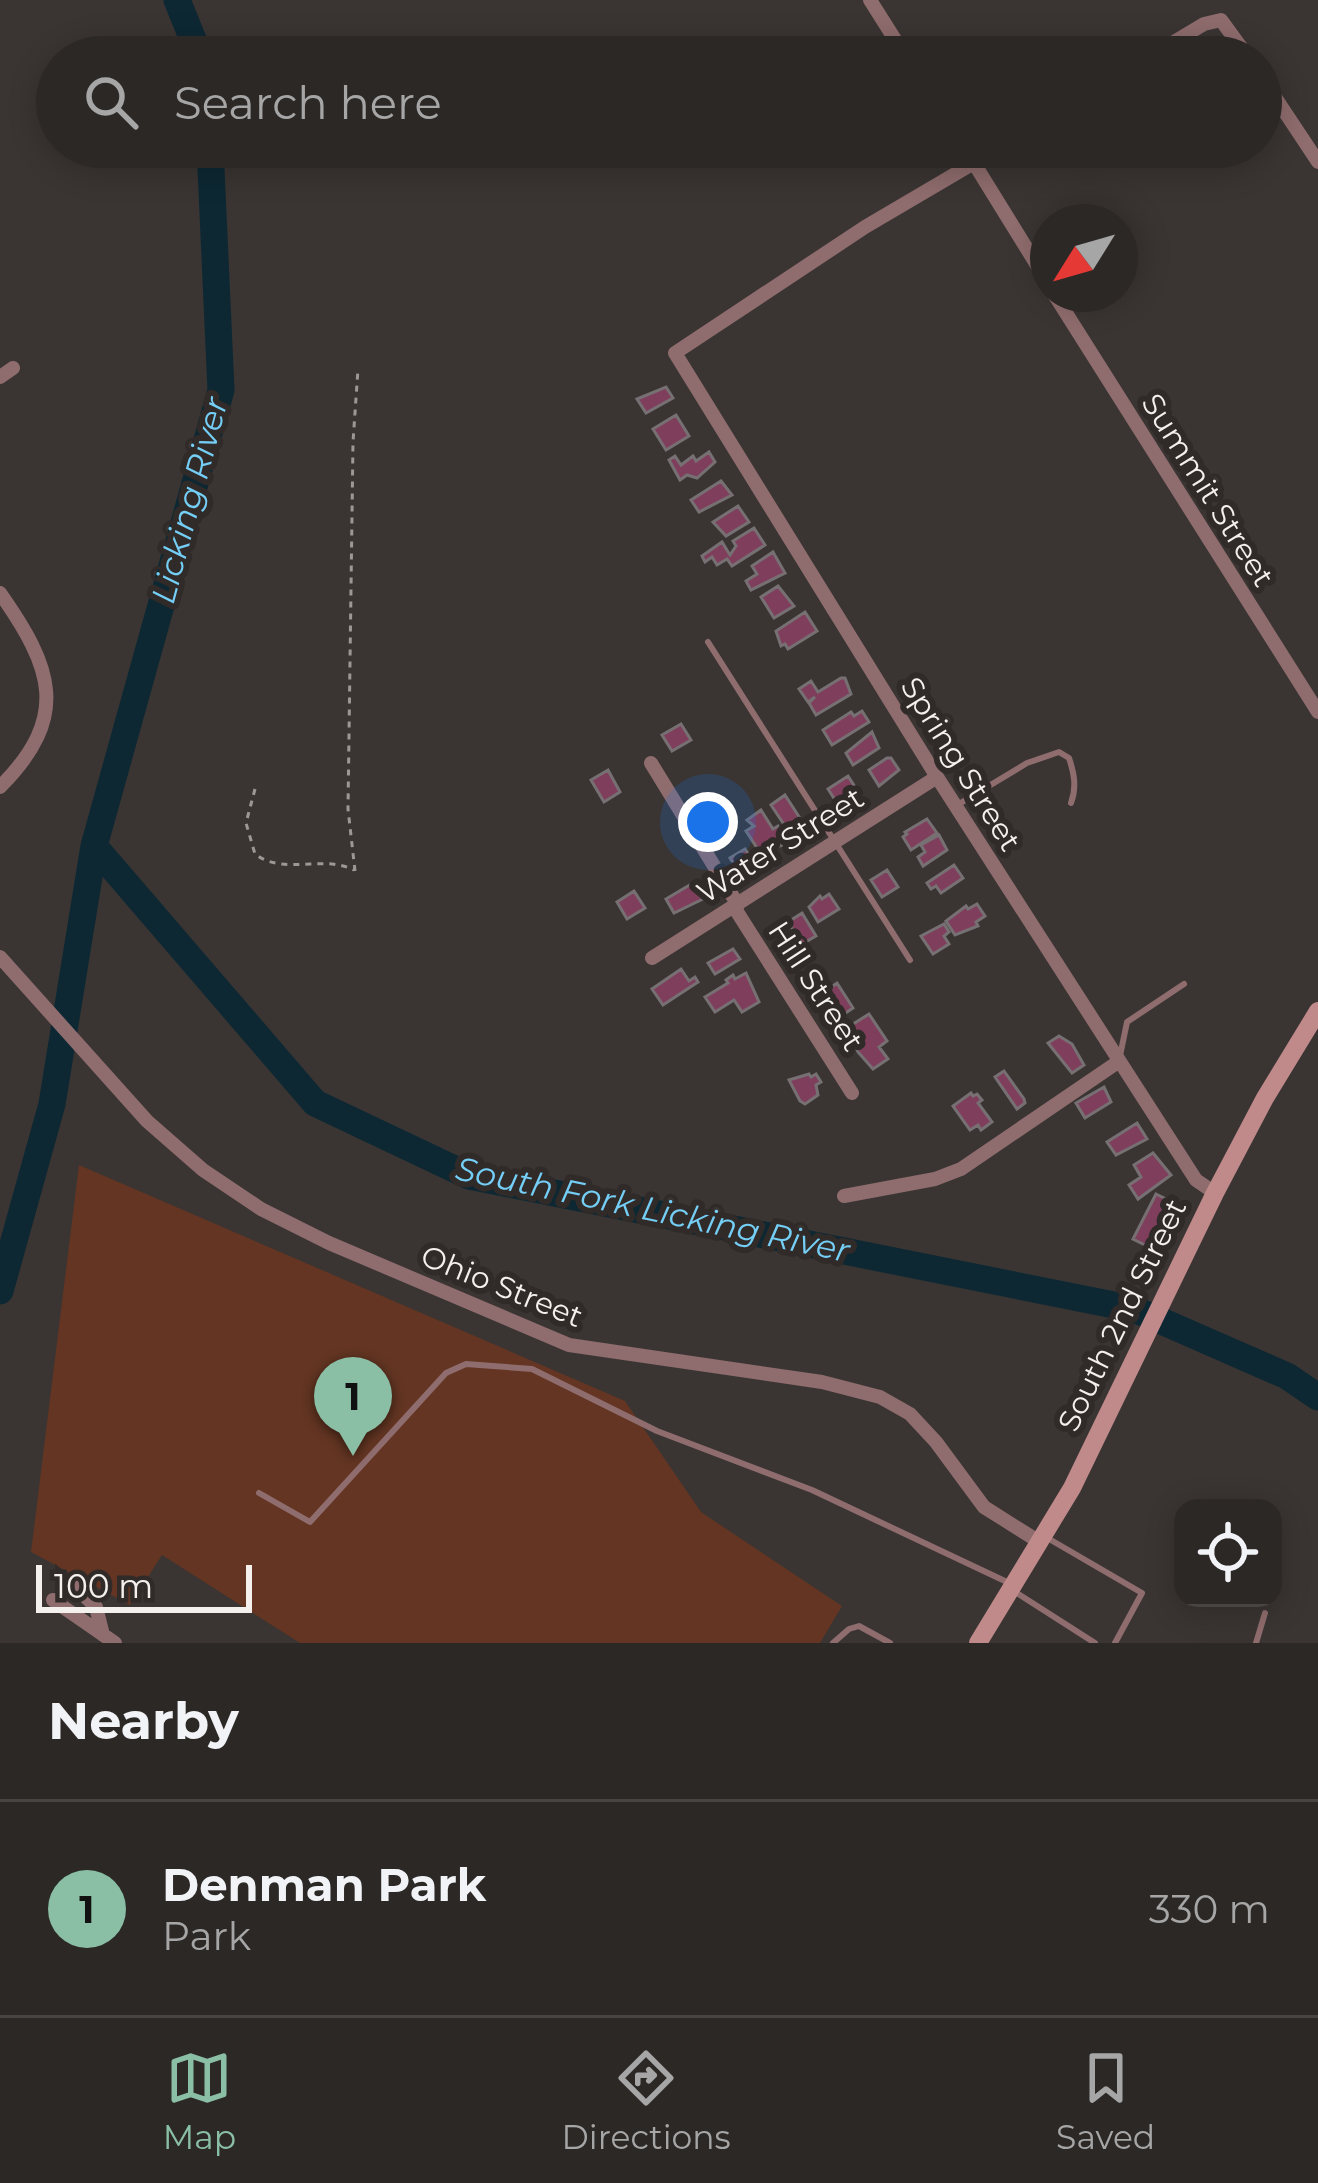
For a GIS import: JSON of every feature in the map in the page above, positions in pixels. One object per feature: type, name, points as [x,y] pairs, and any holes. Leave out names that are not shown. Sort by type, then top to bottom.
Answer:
[{"type":"street","points":[[870,0],[893,36]]},
{"type":"street","points":[[1184,36],[1221,20],[1233,36]]},
{"type":"street","points":[[1282,108],[1318,162]]},
{"type":"street","name":"Spring Street","points":[[965,168],[865,227],[675,353],[1118,1062],[1196,1180],[1215,1193]]},
{"type":"street","points":[[977,168],[1030,254]]},
{"type":"street","name":"Summit Street","points":[[1065,312],[1318,712]]},
{"type":"street","points":[[0,593],[38,654],[49,706],[41,730],[0,787]]},
{"type":"street","name":"Hill Street","points":[[651,763],[852,1093]]},
{"type":"street","name":"Water Street","points":[[652,958],[937,777]]},
{"type":"street","name":"Ohio Street","points":[[0,957],[174,1146],[261,1209],[329,1243],[569,1345],[822,1382],[880,1396],[910,1414],[984,1507],[1040,1538]]},
{"type":"street","name":"South 2nd Street","points":[[978,1643],[1072,1487],[1215,1193],[1318,1011]]},
{"type":"street","points":[[844,1196],[934,1179],[961,1169],[1118,1062]]},
{"type":"street","points":[[70,1582],[95,1607],[109,1639]]},
{"type":"street","points":[[53,1600],[109,1639]]},
{"type":"lane","points":[[708,642],[910,960]]},
{"type":"lane","points":[[956,806],[1027,763],[1059,752],[1072,766],[1071,803]]},
{"type":"lane","points":[[1118,1062],[1127,1022],[1184,984]]},
{"type":"lane","points":[[259,1493],[310,1522],[446,1373],[466,1364],[532,1369],[657,1431],[827,1496],[1010,1585],[1095,1643]]},
{"type":"lane","points":[[1040,1538],[1142,1593],[1115,1643]]},
{"type":"lane","points":[[53,1600],[70,1582]]},
{"type":"lane","points":[[1256,1643],[1265,1612]]},
{"type":"lane","points":[[833,1643],[859,1626],[890,1643]]},
{"type":"path","points":[[256,789],[246,823],[255,854],[278,864],[340,863],[356,871],[348,809],[358,369]]},
{"type":"shaded area","points":[[79,1165],[625,1401],[701,1512],[842,1606],[820,1643],[300,1643],[162,1555],[130,1605],[31,1552]]},
{"type":"building","points":[[666,387],[673,398],[646,413],[637,399]]},
{"type":"building","points":[[676,415],[689,436],[666,450],[653,429]]},
{"type":"building","points":[[709,452],[715,462],[697,478],[687,475],[680,480],[669,460],[675,456],[681,465]]},
{"type":"building","points":[[721,481],[732,495],[699,512],[691,500]]},
{"type":"building","points":[[738,506],[749,522],[726,536],[713,522]]},
{"type":"building","points":[[754,528],[765,545],[732,566],[727,559],[717,565],[712,557],[705,562],[702,556],[722,542],[730,555],[736,546],[733,541]]},
{"type":"building","points":[[773,552],[785,573],[751,590],[746,581],[757,574],[752,566]]},
{"type":"building","points":[[778,586],[794,606],[774,618],[761,597]]},
{"type":"building","points":[[805,612],[817,631],[788,649],[781,646],[776,631]]},
{"type":"building","points":[[841,678],[851,694],[816,715],[809,703],[815,697],[808,702],[799,689],[811,681],[818,692]]},
{"type":"building","points":[[862,711],[869,722],[832,745],[823,730],[851,712],[854,716]]},
{"type":"building","points":[[681,724],[691,740],[672,751],[662,735]]},
{"type":"building","points":[[872,732],[879,748],[853,765],[846,753]]},
{"type":"building","points":[[887,758],[899,770],[879,786],[869,770]]},
{"type":"building","points":[[608,770],[620,792],[604,802],[591,780]]},
{"type":"building","points":[[848,776],[857,790],[837,803],[828,789]]},
{"type":"building","points":[[785,795],[805,826],[791,835],[771,805]]},
{"type":"building","points":[[761,810],[786,839],[761,854],[746,831],[754,826],[747,820]]},
{"type":"building","points":[[927,819],[937,833],[911,850],[905,832]]},
{"type":"building","points":[[939,835],[947,850],[923,866],[918,857],[925,852],[921,845]]},
{"type":"building","points":[[745,849],[757,867],[742,876],[730,858]]},
{"type":"building","points":[[954,865],[963,878],[941,893],[936,886],[931,889],[927,883]]},
{"type":"building","points":[[887,870],[898,887],[882,897],[871,880]]},
{"type":"building","points":[[693,883],[703,899],[674,913],[666,899]]},
{"type":"building","points":[[634,891],[645,908],[627,919],[617,902]]},
{"type":"building","points":[[829,894],[839,909],[818,922],[809,907]]},
{"type":"building","points":[[977,904],[985,916],[976,922],[978,926],[955,935],[946,921]]},
{"type":"building","points":[[802,913],[816,936],[802,944],[788,922]]},
{"type":"building","points":[[944,924],[949,944],[933,954],[921,936]]},
{"type":"building","points":[[733,949],[740,959],[715,974],[708,963]]},
{"type":"building","points":[[681,969],[689,981],[695,977],[698,982],[663,1005],[652,989]]},
{"type":"building","points":[[746,973],[759,1002],[742,1012],[734,1000],[715,1012],[705,997],[733,975],[735,979]]},
{"type":"building","points":[[837,983],[853,1008],[838,1018],[822,993]]},
{"type":"building","points":[[869,1014],[887,1041],[879,1047],[888,1059],[873,1069],[858,1052],[854,1042],[859,1039],[850,1026]]},
{"type":"building","points":[[1059,1036],[1072,1044],[1084,1065],[1072,1073],[1048,1043]]},
{"type":"building","points":[[1004,1071],[1024,1099],[1017,1109],[995,1077]]},
{"type":"building","points":[[816,1074],[821,1082],[816,1085],[818,1095],[805,1104],[789,1080]]},
{"type":"building","points":[[1104,1087],[1111,1102],[1085,1118],[1076,1103]]},
{"type":"building","points":[[971,1093],[982,1100],[978,1103],[992,1122],[981,1130],[978,1125],[970,1130],[953,1106]]},
{"type":"building","points":[[1137,1123],[1147,1139],[1116,1155],[1107,1142]]},
{"type":"building","points":[[1153,1153],[1171,1175],[1138,1199],[1129,1185],[1141,1177],[1134,1165]]},
{"type":"building","points":[[1156,1194],[1176,1204],[1153,1249],[1133,1239]]},
{"type":"waterway","name":"Licking River","points":[[177,0],[192,36]]},
{"type":"waterway","name":"Licking River","points":[[0,1291],[52,1104],[94,846],[221,390],[211,168]]},
{"type":"waterway","name":"South Fork Licking River","points":[[94,846],[315,1103],[469,1176],[1134,1309],[1287,1376],[1318,1397]]},
{"type":"place","name":"Denman Park","points":[[353,1456]]}]
